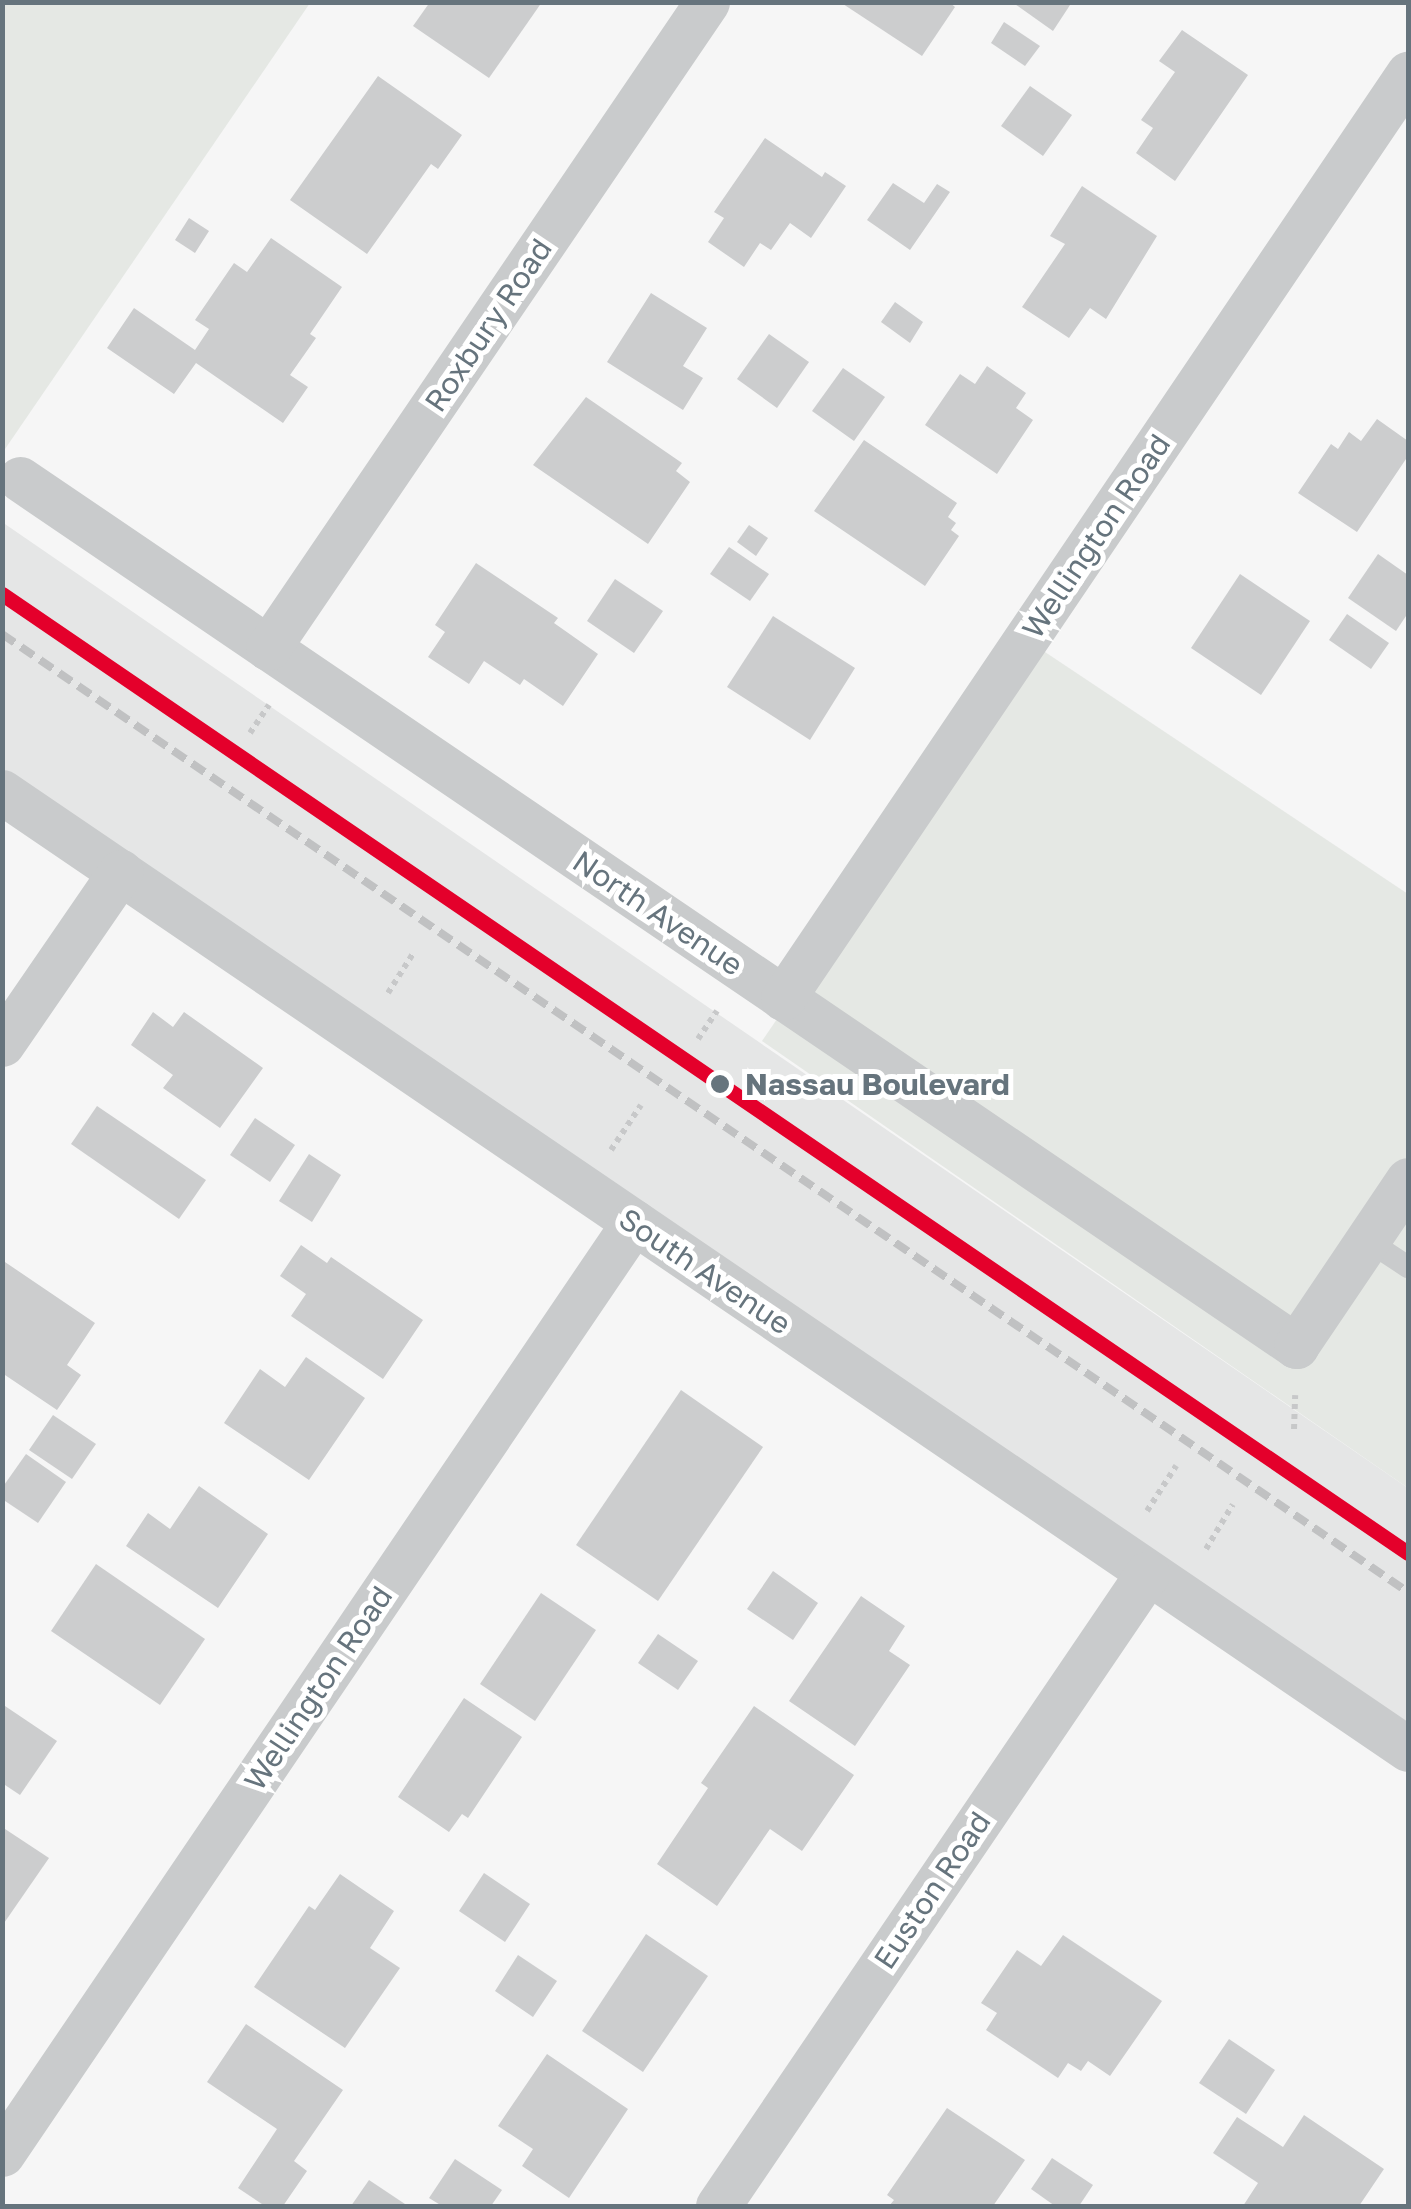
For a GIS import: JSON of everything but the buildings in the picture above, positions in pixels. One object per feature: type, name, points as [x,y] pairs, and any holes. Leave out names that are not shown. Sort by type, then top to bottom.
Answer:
[{"type":"street","name":"Roxbury Road","points":[[268,648],[706,2]]},
{"type":"street","name":"Wellington Road","points":[[783,998],[1408,74]]},
{"type":"street","name":"North Avenue","points":[[20,479],[1296,1346],[1367,1240]]},
{"type":"street","name":"South Avenue","points":[[2,792],[1146,1574],[1408,1748]]},
{"type":"street","points":[[2,1044],[120,872]]},
{"type":"street","points":[[1367,1240],[1408,1180]]},
{"type":"street","name":"Wellington Road","points":[[2,2154],[634,1222]]},
{"type":"street","name":"Euston Road","points":[[718,2206],[1146,1574]]},
{"type":"lane","points":[[1367,1240],[1408,1268]]},
{"type":"path","points":[[404,968],[414,952]]},
{"type":"path","points":[[1140,1520],[1176,1466]]},
{"type":"path","points":[[1197,1563],[1233,1504]]},
{"type":"shaded area","points":[[2,3],[310,3],[3,452]]},
{"type":"shaded area","points":[[2,522],[1408,1488],[1408,1756],[3,809]]},
{"type":"shaded area","points":[[1033,644],[1408,894],[1408,1488],[762,1041]]},
{"type":"railway","points":[[2,634],[1408,1592]]},
{"type":"transit line","points":[[2,594],[1408,1553]]},
{"type":"place","name":"Nassau Boulevard","points":[[720,1084]]}]
